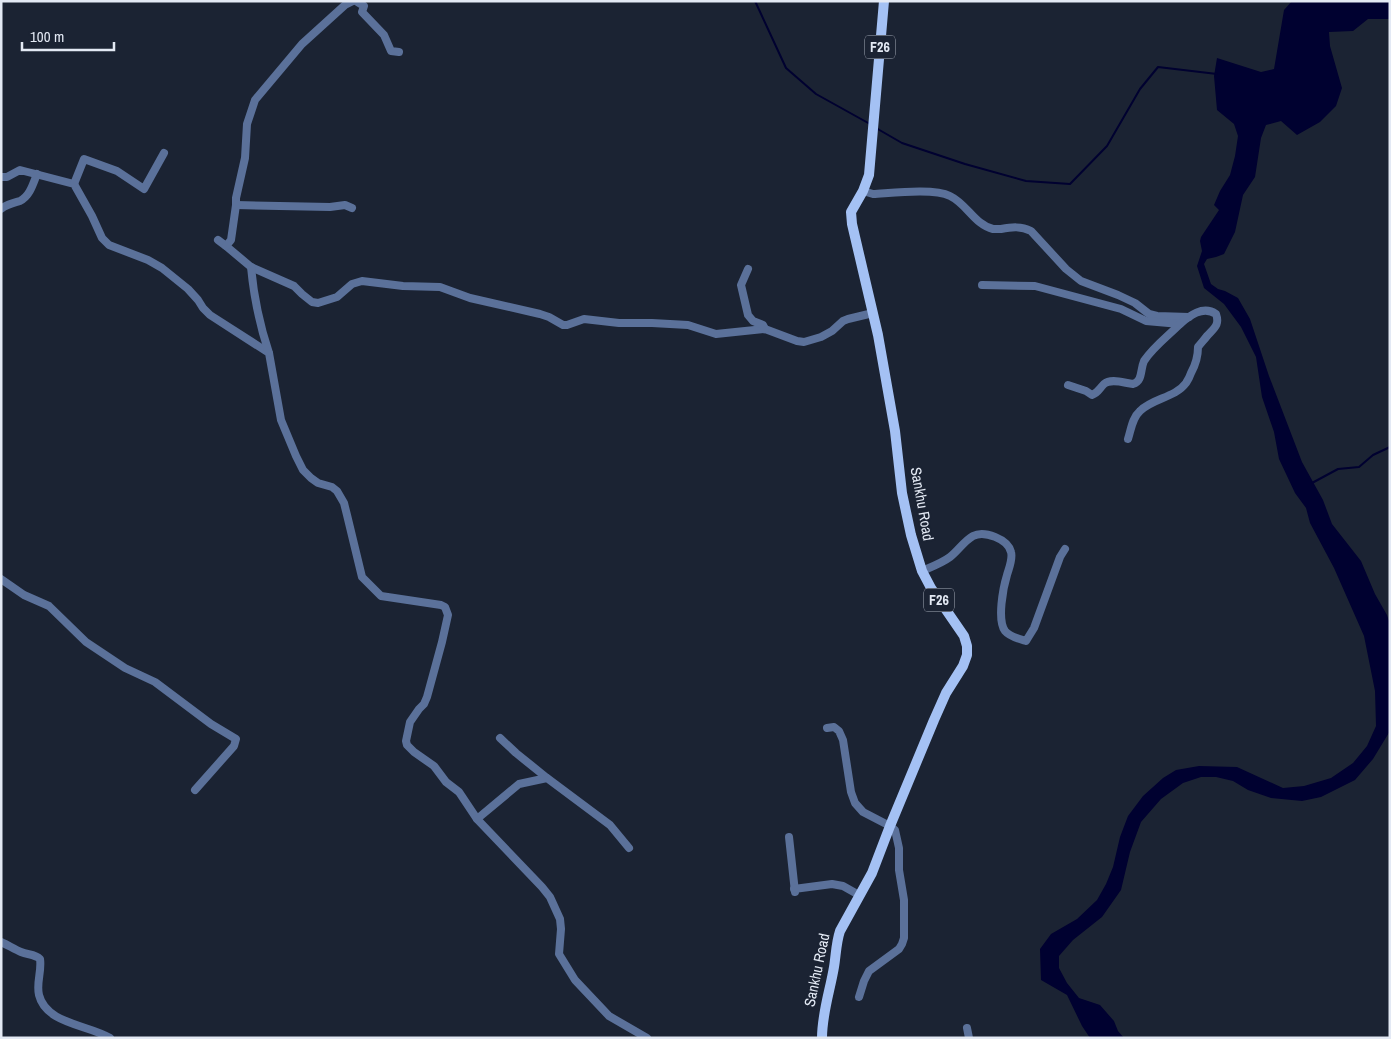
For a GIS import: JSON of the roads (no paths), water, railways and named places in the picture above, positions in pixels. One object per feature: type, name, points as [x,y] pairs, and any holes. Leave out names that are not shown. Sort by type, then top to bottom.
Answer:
[{"type":"main road","name":"Sankhu Road","points":[[822,1038],[824,1009],[834,967],[837,940],[844,922],[872,873],[934,720],[946,693],[963,666],[968,646],[964,636],[931,588],[922,571],[906,519],[895,431],[873,313],[851,217],[853,207],[863,191],[869,176],[884,1]]},
{"type":"street","points":[[226,246],[231,240],[236,198],[245,158],[247,124],[255,100],[302,44],[345,5],[355,1],[364,6],[362,12],[384,35],[391,51],[399,52]]},
{"type":"street","points":[[74,184],[84,160],[117,171],[144,190],[164,153]]},
{"type":"street","points":[[1,177],[20,170],[74,184],[102,238],[109,245],[148,260],[162,268],[188,289],[210,315],[269,353]]},
{"type":"street","points":[[1,209],[23,200],[31,190],[37,174]]},
{"type":"street","points":[[863,191],[873,194],[934,192],[950,196],[967,208],[980,222],[994,229],[1014,227],[1031,231],[1066,269],[1081,280],[1135,303],[1149,314],[1189,317]]},
{"type":"street","points":[[236,206],[330,207],[345,204],[352,208]]},
{"type":"street","points":[[218,240],[251,267],[294,286],[312,302],[318,303],[337,297],[352,284],[362,281],[403,286],[440,287],[470,298],[550,317],[563,325],[584,319],[619,323],[652,322],[688,325],[716,334],[765,329],[797,341],[810,341],[821,337],[832,331],[843,321],[873,313]]},
{"type":"street","points":[[251,267],[254,297],[269,353],[281,420],[303,470],[318,483],[332,487],[337,491],[344,503],[362,577],[381,596],[441,605],[446,608],[448,615],[427,698],[410,722],[406,741],[407,746],[434,766],[446,782],[459,792],[477,819],[542,887],[550,898],[560,919],[559,954],[575,980],[609,1016],[647,1038]]},
{"type":"street","points":[[748,269],[741,285],[748,315],[751,320],[763,325],[765,329]]},
{"type":"street","points":[[982,285],[1035,286],[1121,309],[1146,322],[1180,324]]},
{"type":"street","points":[[1068,386],[1086,391],[1092,395],[1097,393],[1105,384],[1112,381],[1136,384],[1139,381],[1144,362],[1158,344],[1180,324],[1196,313],[1204,311],[1216,314],[1218,320],[1216,328],[1198,347],[1195,366],[1186,384],[1175,393],[1140,410],[1134,419],[1128,439]]},
{"type":"street","points":[[922,571],[949,558],[972,536],[982,533],[994,535],[1008,546],[1011,552],[1000,612],[1004,630],[1010,636],[1026,641],[1034,628],[1060,557],[1065,549]]},
{"type":"street","points":[[1,579],[24,596],[49,606],[86,642],[125,668],[155,682],[211,724],[236,739],[234,746],[196,790]]},
{"type":"street","points":[[827,728],[834,727],[840,731],[851,792],[855,803],[863,812],[895,830],[898,848],[899,870],[904,900],[904,938],[899,949],[869,971],[859,997]]},
{"type":"street","points":[[500,738],[547,778],[610,824],[629,848]]},
{"type":"street","points":[[477,819],[518,784],[547,778]]},
{"type":"street","points":[[790,837],[795,891],[838,884],[860,895]]},
{"type":"street","points":[[1,942],[23,953],[34,955],[40,960],[39,995],[46,1008],[62,1020],[110,1038]]},
{"type":"street","points":[[967,1028],[969,1038]]},
{"type":"waterway","points":[[755,1],[786,68],[816,94],[870,124]]},
{"type":"waterway","points":[[876,128],[902,143],[965,164],[1026,181],[1070,184],[1107,146],[1140,89],[1158,67],[1217,74]]},
{"type":"waterway","points":[[1312,483],[1338,469],[1359,467],[1373,455],[1390,447]]}]
